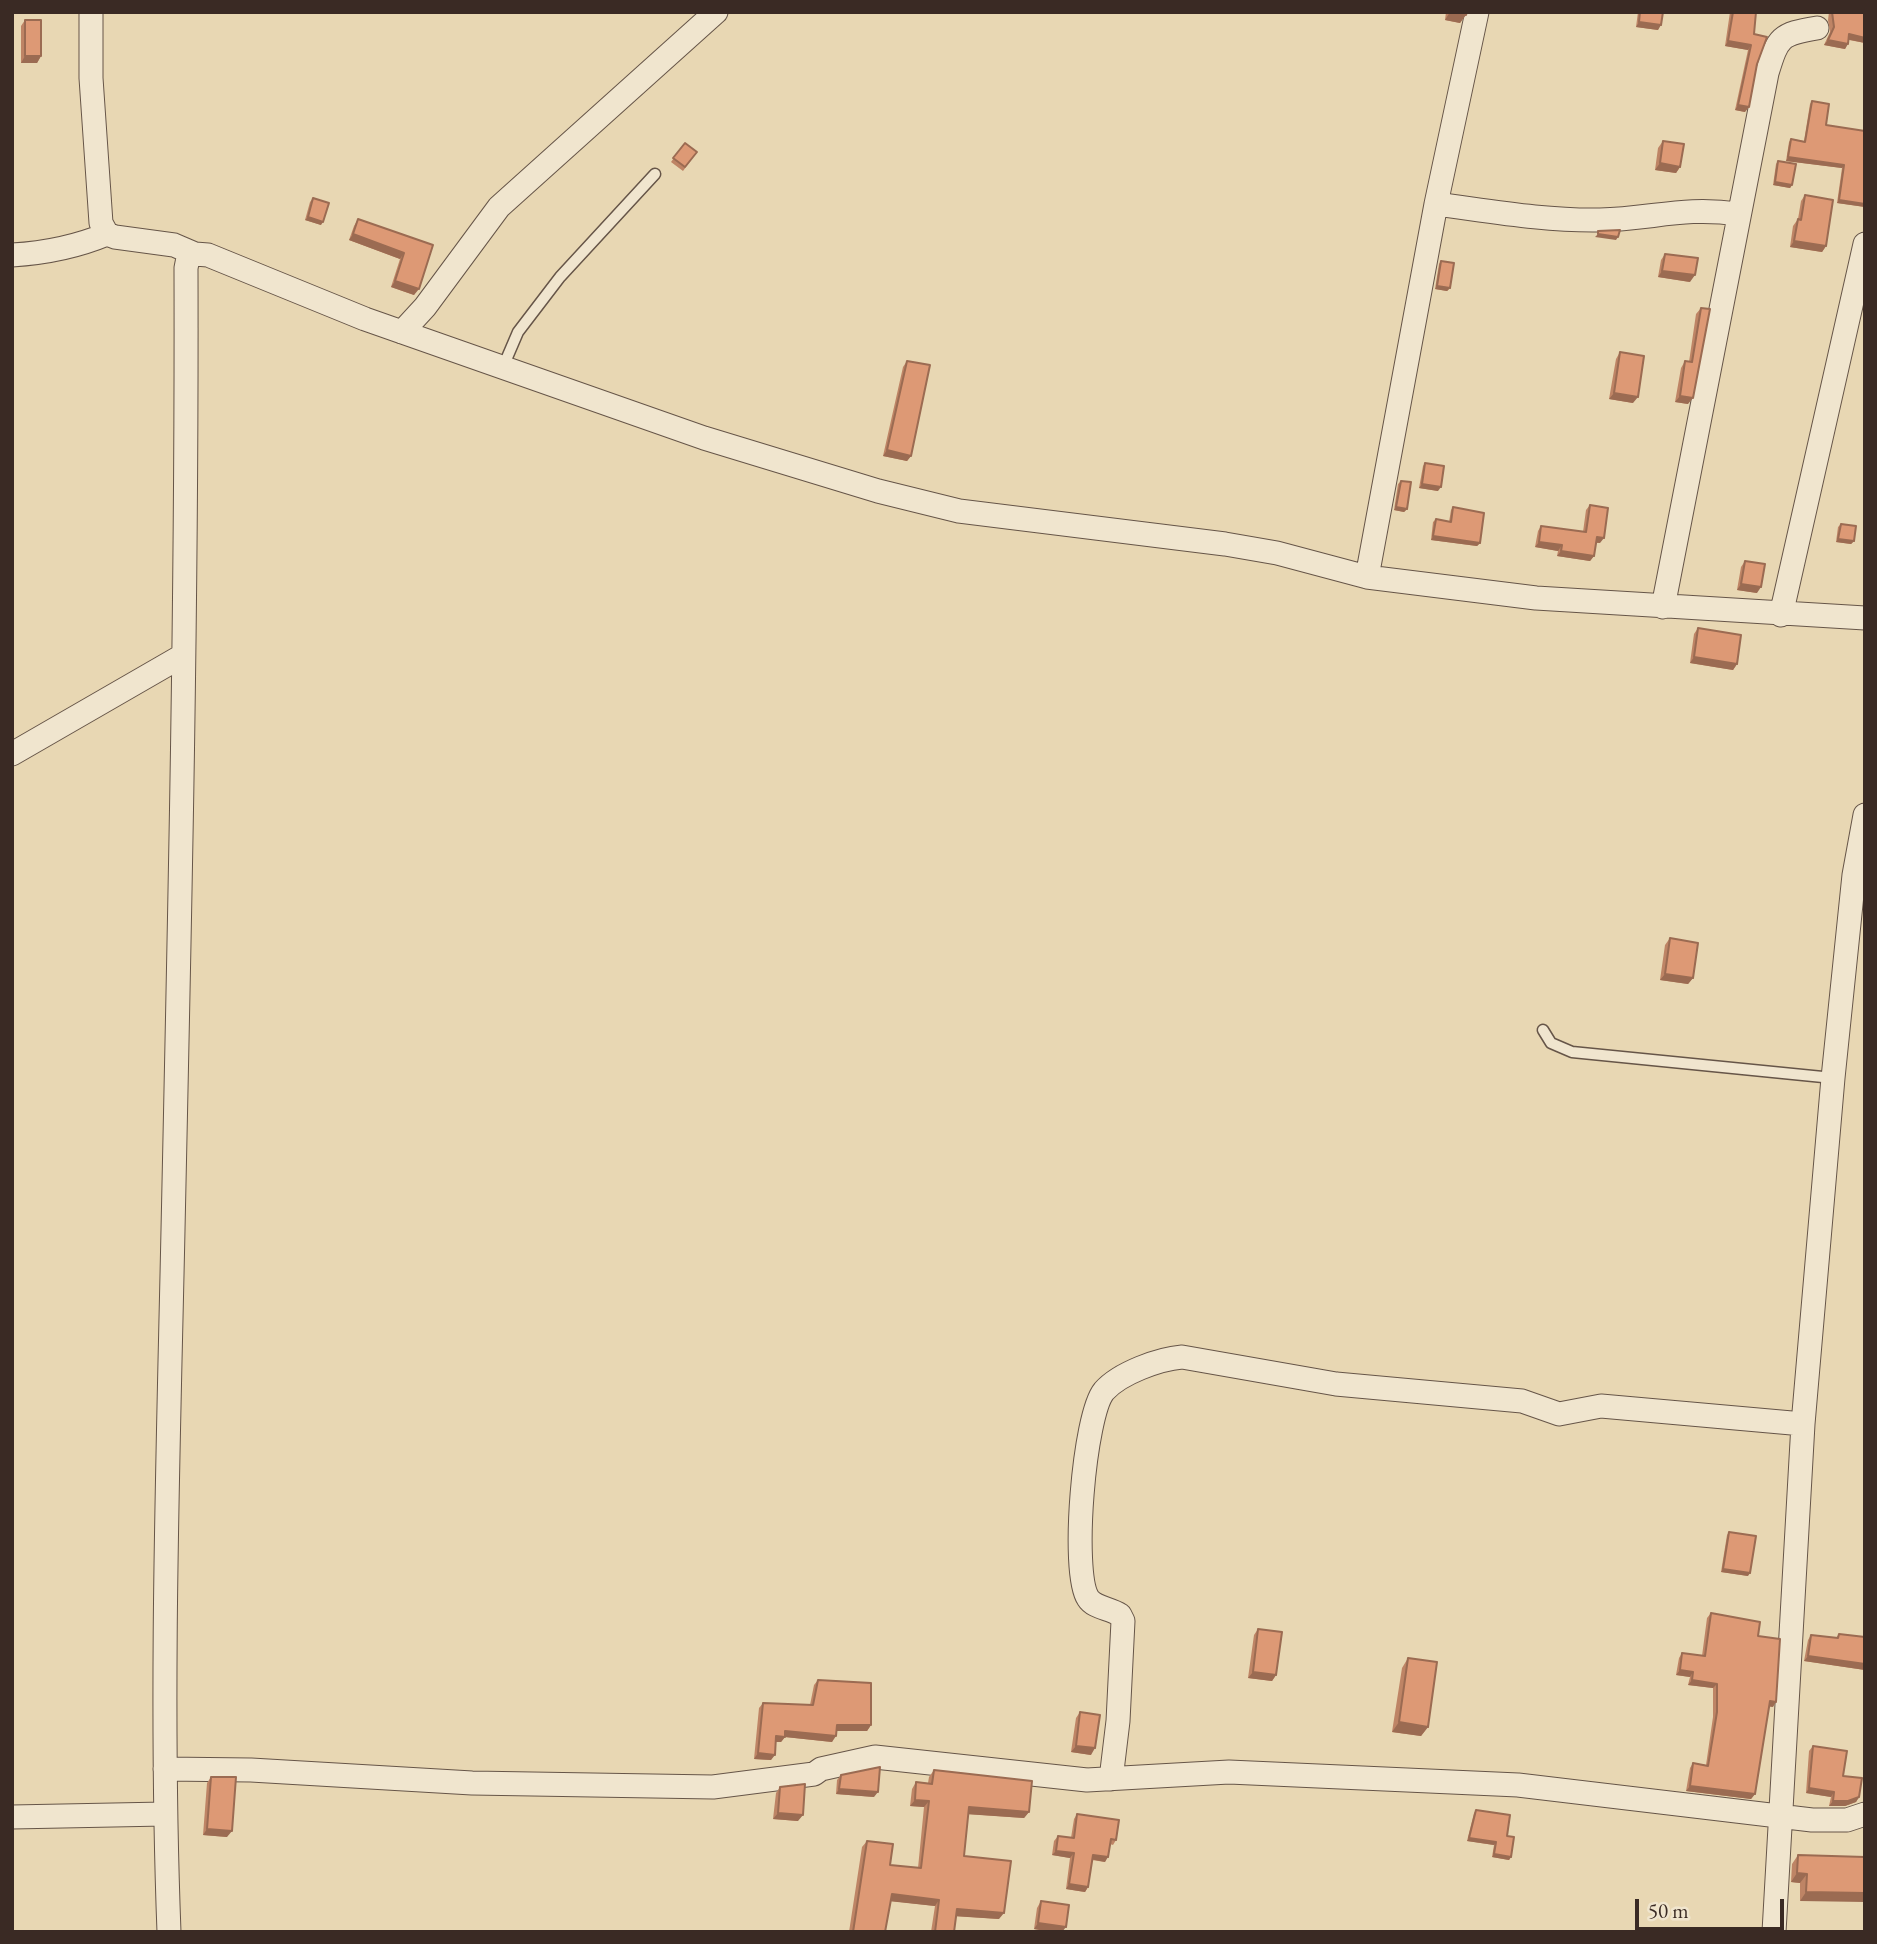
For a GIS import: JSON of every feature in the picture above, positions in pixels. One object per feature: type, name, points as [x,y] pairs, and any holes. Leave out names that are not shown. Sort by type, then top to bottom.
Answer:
[{"type":"street","points":[[91,12],[91,78],[99,209],[101,223],[107,234]]},
{"type":"street","points":[[402,332],[425,307],[499,206],[716,12]]},
{"type":"street","points":[[1367,577],[1436,204],[1477,12]]},
{"type":"street","points":[[1663,607],[1738,214],[1775,46],[1784,35],[1817,28]]},
{"type":"street","points":[[1436,204],[1562,219],[1602,220],[1682,210],[1738,214]]},
{"type":"street","points":[[12,255],[41,253],[83,244],[107,234],[174,245],[402,332],[704,438],[892,495],[999,517],[1278,553],[1367,577],[1536,598],[1781,615],[1865,618]]},
{"type":"street","points":[[1781,615],[1865,244]]},
{"type":"street","points":[[169,1932],[164,1814],[166,1533],[182,656],[186,268],[188,258],[195,254]]},
{"type":"street","points":[[12,754],[182,656]]},
{"type":"street","points":[[1774,1932],[1804,1424],[1833,1078],[1854,875],[1865,815]]},
{"type":"street","points":[[1111,1779],[1118,1721],[1123,1622],[1120,1615],[1096,1605],[1086,1595],[1081,1556],[1081,1496],[1090,1430],[1104,1392],[1140,1368],[1157,1360],[1182,1357],[1336,1384],[1522,1401],[1559,1414],[1601,1406],[1804,1424]]},
{"type":"street","points":[[165,1769],[251,1770],[472,1783],[713,1787],[814,1774],[821,1769],[875,1757],[1087,1780],[1229,1772],[1518,1785],[1835,1820],[1865,1814]]},
{"type":"street","points":[[12,1817],[164,1814]]},
{"type":"lane","points":[[503,367],[518,332],[561,277],[655,174]]},
{"type":"lane","points":[[1543,1030],[1550,1043],[1572,1052],[1833,1078]]},
{"type":"building","points":[[1640,12],[1663,12],[1661,25],[1639,22]]},
{"type":"building","points":[[1733,12],[1756,12],[1754,34],[1767,37],[1757,64],[1749,107],[1738,105],[1751,45],[1728,41]]},
{"type":"building","points":[[1832,12],[1865,12],[1865,38],[1849,34],[1848,44],[1828,40],[1834,27]]},
{"type":"building","points":[[25,20],[41,20],[41,56],[25,56]]},
{"type":"building","points":[[1812,101],[1829,104],[1826,125],[1865,131],[1865,204],[1839,200],[1844,165],[1788,157],[1791,139],[1805,142]]},
{"type":"building","points":[[1663,141],[1684,144],[1680,167],[1660,163]]},
{"type":"building","points":[[685,143],[697,152],[685,167],[673,158]]},
{"type":"building","points":[[1778,161],[1796,164],[1792,185],[1775,182]]},
{"type":"building","points":[[1805,195],[1833,200],[1826,246],[1794,241]]},
{"type":"building","points":[[313,198],[329,203],[323,222],[308,217]]},
{"type":"building","points":[[358,219],[433,245],[419,289],[395,281],[404,253],[353,234]]},
{"type":"building","points":[[1620,230],[1618,237],[1598,234],[1598,231]]},
{"type":"building","points":[[1665,254],[1698,258],[1695,275],[1662,271]]},
{"type":"building","points":[[1441,261],[1454,263],[1450,288],[1437,286]]},
{"type":"building","points":[[1701,308],[1710,309],[1693,398],[1680,396],[1685,361],[1692,362]]},
{"type":"building","points":[[1620,352],[1644,356],[1638,397],[1614,393]]},
{"type":"building","points":[[907,361],[930,365],[911,456],[887,450]]},
{"type":"building","points":[[1425,463],[1444,466],[1441,487],[1422,484]]},
{"type":"building","points":[[1401,481],[1411,482],[1407,509],[1396,507]]},
{"type":"building","points":[[1590,505],[1608,508],[1604,538],[1597,537],[1594,556],[1561,551],[1562,545],[1539,542],[1541,526],[1586,532]]},
{"type":"building","points":[[1453,507],[1484,513],[1480,543],[1433,536],[1436,519],[1451,522]]},
{"type":"building","points":[[1841,524],[1856,526],[1854,541],[1838,539]]},
{"type":"building","points":[[1745,561],[1765,564],[1761,587],[1741,584]]},
{"type":"building","points":[[1698,628],[1741,635],[1737,664],[1694,657]]},
{"type":"building","points":[[1670,938],[1698,943],[1693,978],[1665,974]]},
{"type":"building","points":[[1729,1532],[1756,1536],[1750,1573],[1723,1569]]},
{"type":"building","points":[[1711,1613],[1760,1622],[1758,1636],[1780,1639],[1776,1702],[1770,1701],[1755,1794],[1690,1786],[1693,1763],[1708,1766],[1717,1712],[1717,1684],[1692,1680],[1693,1672],[1680,1670],[1682,1653],[1705,1656]]},
{"type":"building","points":[[1258,1629],[1282,1632],[1276,1675],[1253,1672]]},
{"type":"building","points":[[1839,1634],[1865,1637],[1865,1664],[1808,1656],[1811,1635],[1838,1638]]},
{"type":"building","points":[[1408,1658],[1437,1662],[1428,1727],[1399,1722]]},
{"type":"building","points":[[818,1680],[871,1683],[871,1725],[837,1725],[836,1736],[785,1731],[785,1737],[776,1736],[775,1755],[758,1753],[763,1703],[813,1705]]},
{"type":"building","points":[[1080,1712],[1100,1715],[1095,1748],[1076,1746]]},
{"type":"building","points":[[1813,1746],[1847,1751],[1843,1776],[1862,1778],[1859,1797],[1848,1801],[1833,1801],[1834,1792],[1809,1788]]},
{"type":"building","points":[[880,1767],[878,1792],[839,1789],[841,1775]]},
{"type":"building","points":[[934,1770],[1032,1781],[1029,1812],[969,1807],[964,1856],[1011,1861],[1004,1913],[957,1909],[954,1932],[935,1932],[939,1900],[892,1894],[885,1932],[853,1932],[867,1841],[893,1844],[890,1865],[921,1868],[929,1801],[915,1800],[916,1782],[932,1784]]},
{"type":"building","points":[[211,1777],[236,1777],[232,1831],[207,1829]]},
{"type":"building","points":[[805,1784],[803,1815],[778,1813],[780,1787]]},
{"type":"building","points":[[1476,1810],[1510,1815],[1507,1836],[1514,1837],[1511,1857],[1494,1854],[1496,1842],[1469,1838]]},
{"type":"building","points":[[1077,1814],[1119,1820],[1116,1840],[1111,1839],[1108,1857],[1093,1855],[1088,1887],[1069,1884],[1074,1853],[1056,1851],[1058,1836],[1074,1838]]},
{"type":"building","points":[[1798,1855],[1865,1857],[1865,1893],[1806,1892],[1807,1874],[1797,1873]]},
{"type":"building","points":[[1041,1901],[1069,1905],[1066,1927],[1038,1923]]}]
